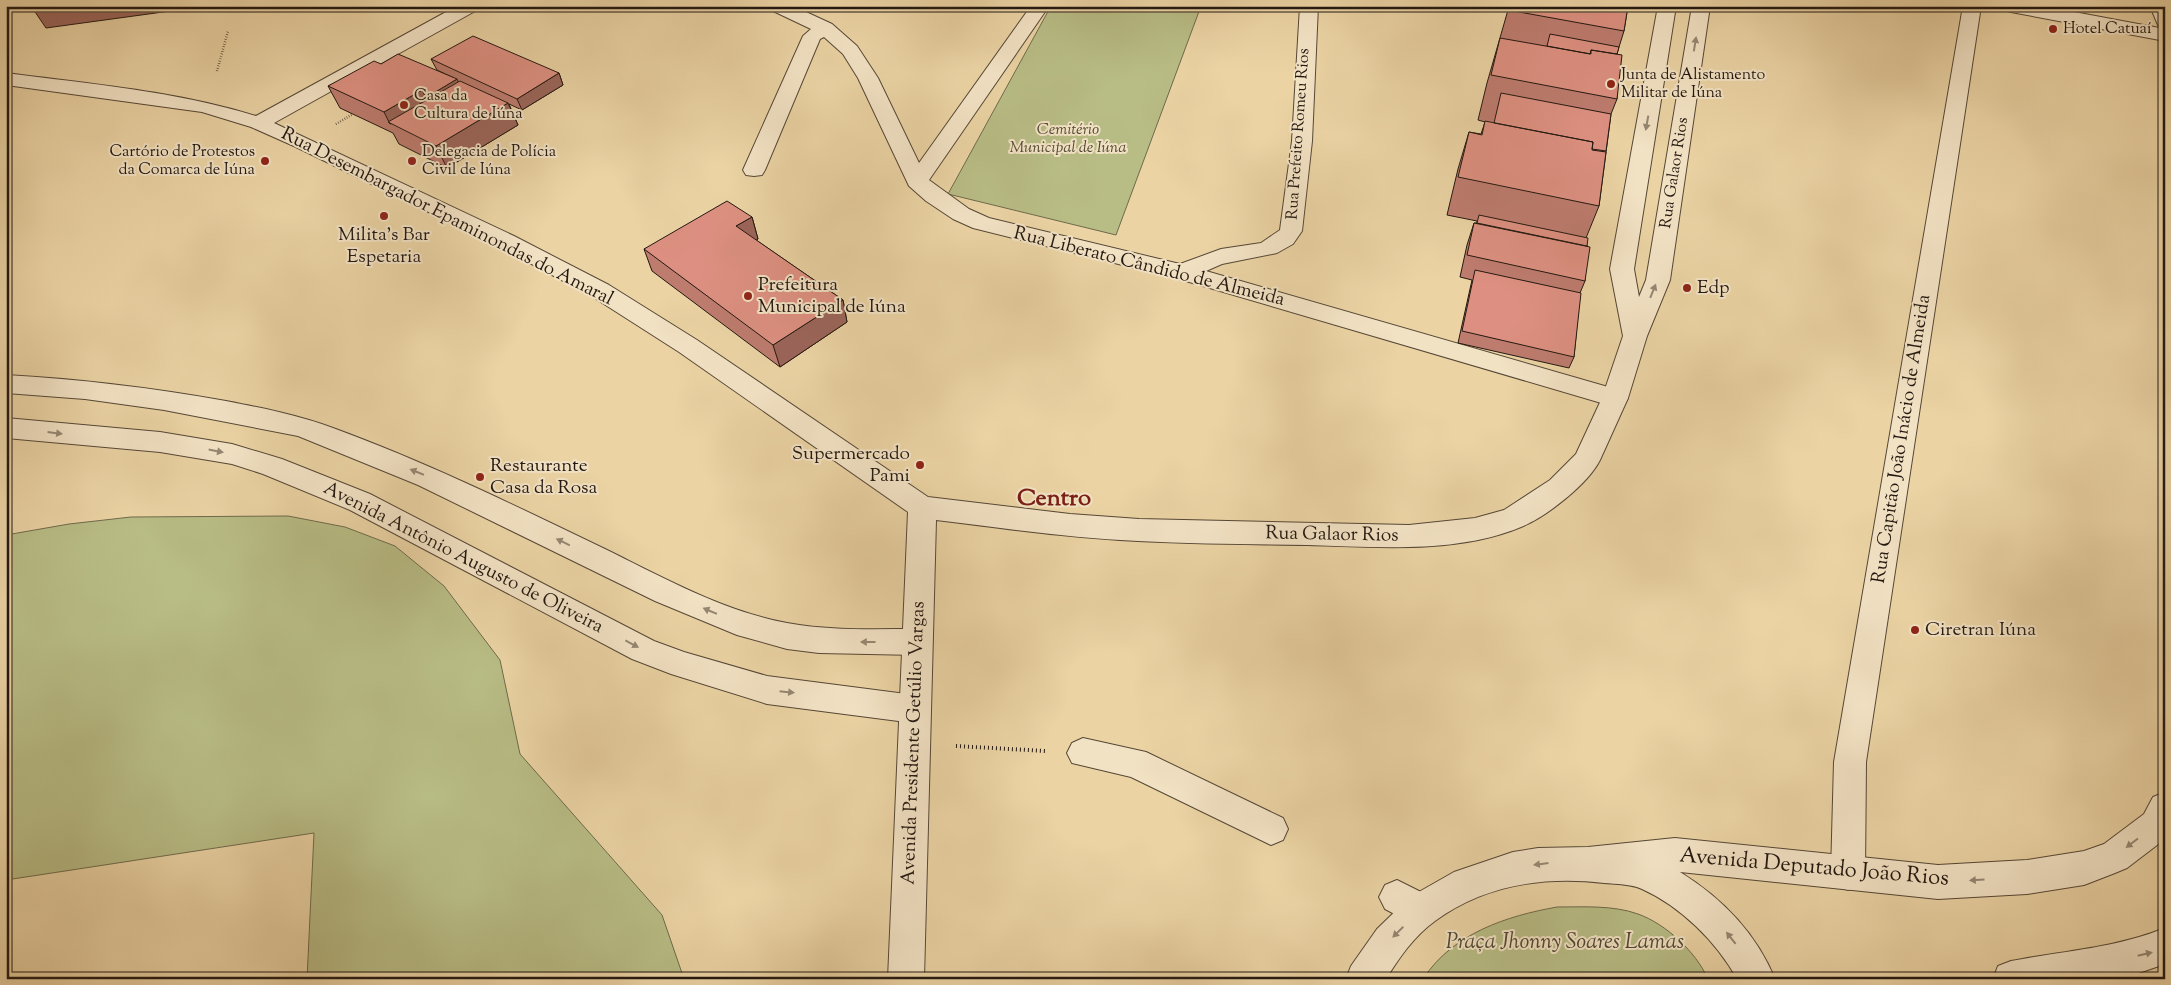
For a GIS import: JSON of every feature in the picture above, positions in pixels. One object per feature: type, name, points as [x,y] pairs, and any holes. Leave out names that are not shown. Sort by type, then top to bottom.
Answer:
[{"type":"street","points":[[258,123],[471,6]]},
{"type":"street","name":"Rua Liberato Cândido de Almeida","points":[[777,6],[825,28],[850,50],[868,78],[917,181],[947,205],[980,223],[1182,272],[1614,398]]},
{"type":"street","points":[[917,181],[1040,6]]},
{"type":"street","name":"Rua Prefeito Romeu Rios","points":[[1182,272],[1224,256],[1275,247],[1285,240],[1292,231],[1302,141],[1309,6]]},
{"type":"street","name":"Rua Galaor Rios","points":[[1635,336],[1622,269],[1667,6]]},
{"type":"street","name":"Rua Galaor Rios","points":[[922,507],[1070,525],[1202,532],[1409,536],[1475,529],[1512,519],[1560,488],[1587,460],[1614,398],[1635,336],[1658,280],[1701,6]]},
{"type":"street","name":"Rua Capitão João Inácio de Almeida","points":[[1848,873],[1850,762],[1972,6]]},
{"type":"street","points":[[2011,6],[2165,36]]},
{"type":"street","points":[[2159,6],[2165,21]]},
{"type":"street","points":[[754,170],[812,36],[825,28]]},
{"type":"street","name":"Rua Desembargador Epaminondas do Amaral","points":[[6,79],[168,100],[206,107],[258,123],[497,237],[601,291],[688,346],[922,507]]},
{"type":"street","points":[[6,384],[64,388],[188,404],[271,420],[313,431],[422,474],[676,597],[725,617],[785,636],[814,640],[917,642]]},
{"type":"street","name":"Avenida Antônio Augusto de Oliveira","points":[[6,428],[160,442],[232,454],[263,463],[360,502],[643,650],[666,659],[767,690],[914,709]]},
{"type":"street","name":"Avenida Presidente Getúlio Vargas","points":[[906,979],[922,507]]},
{"type":"street","points":[[1084,753],[1134,763],[1192,789],[1271,829]]},
{"type":"street","name":"Avenida Deputado João Rios","points":[[1590,863],[1675,855],[1938,882],[2027,877],[2084,868],[2115,856],[2156,825],[2165,808]]},
{"type":"street","points":[[1364,979],[1389,942],[1409,904],[1499,871],[1544,864],[1590,863],[1645,872],[1686,895],[1720,924],[1748,960],[1757,979]]},
{"type":"street","points":[[2011,979],[2104,970],[2165,946]]},
{"type":"path","points":[[217,71],[228,31]]},
{"type":"path","points":[[332,126],[353,114]]},
{"type":"path","points":[[913,744],[1084,753]]},
{"type":"green space","name":"Cemitério Municipal de Iúna","points":[[1051,6],[1201,6],[1116,235],[948,194]]},
{"type":"green space","points":[[288,516],[345,527],[395,546],[444,586],[500,660],[520,754],[662,915],[684,979],[307,979],[314,833],[6,880],[6,535],[69,524],[131,517]]},
{"type":"green space","name":"Praça Jhonny Soares Lamas","points":[[1557,907],[1618,909],[1649,919],[1669,932],[1688,949],[1708,979],[1423,979],[1435,963],[1465,938],[1501,922]]},
{"type":"building","points":[[1509,6],[1628,6],[1624,31],[1508,10]]},
{"type":"building","points":[[1550,34],[1619,47],[1617,54],[1591,50],[1590,54],[1547,46]]},
{"type":"building","points":[[473,36],[559,73],[517,99],[431,59]]},
{"type":"building","points":[[1500,38],[1591,54],[1591,50],[1622,55],[1617,99],[1491,75]]},
{"type":"building","points":[[398,54],[457,79],[432,94],[422,90],[384,112],[328,86],[374,61],[381,64]]},
{"type":"building","points":[[460,81],[508,103],[436,146],[388,122]]},
{"type":"building","points":[[1501,93],[1611,114],[1606,151],[1592,149],[1593,142],[1494,123]]},
{"type":"building","points":[[1485,121],[1593,142],[1592,150],[1606,152],[1599,206],[1458,177],[1469,132],[1482,135]]},
{"type":"building","name":"Prefeitura Municipal de Iúna","points":[[727,201],[752,217],[736,226],[843,300],[773,345],[644,249]]},
{"type":"building","points":[[1479,215],[1588,238],[1587,246],[1477,223]]},
{"type":"building","points":[[1474,223],[1590,247],[1585,281],[1467,255]]},
{"type":"building","points":[[1475,270],[1581,293],[1574,357],[1462,331]]},
{"type":"place","name":"Hotel Catuaí","points":[[2053,29]]},
{"type":"place","name":"Junta de Alistamento Militar de Iúna","points":[[1611,84]]},
{"type":"place","name":"Casa da Cultura de Iúna","points":[[404,105]]},
{"type":"place","name":"Cartório de Protestos da Comarca de Iúna","points":[[265,161]]},
{"type":"place","name":"Delegacia de Polícia Civil de Iúna","points":[[412,161]]},
{"type":"place","name":"Milita's Bar Espetaria","points":[[384,216]]},
{"type":"place","name":"Edp","points":[[1687,288]]},
{"type":"place","name":"Prefeitura Municipal de Iúna","points":[[748,296]]},
{"type":"place","name":"Supermercado Pami","points":[[920,465]]},
{"type":"place","name":"Restaurante Casa da Rosa","points":[[480,477]]},
{"type":"place","name":"Ciretran Iúna","points":[[1915,630]]},
{"type":"district","name":"Centro","points":[[1054,499]]}]
